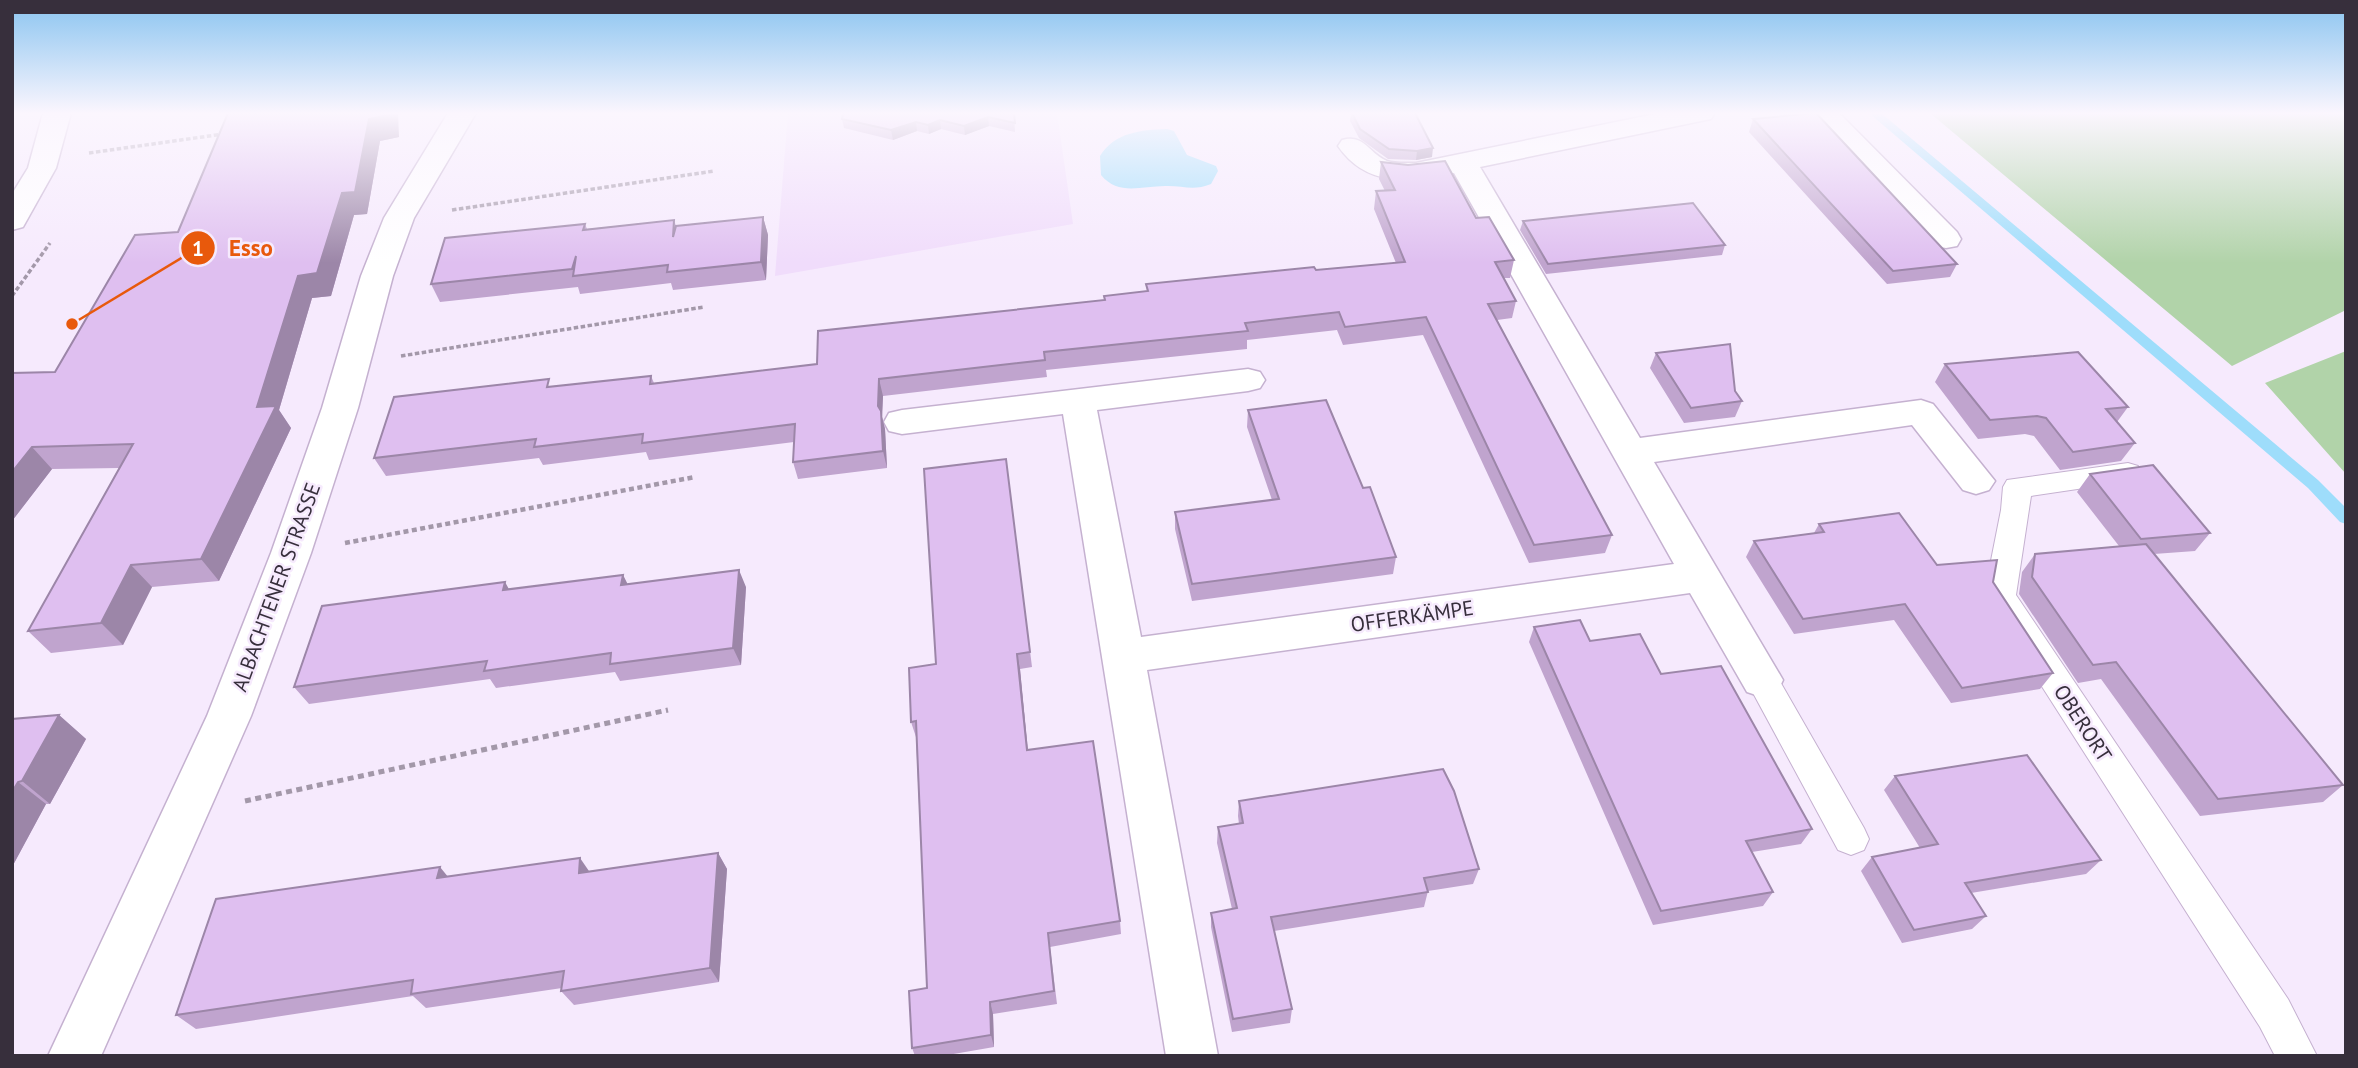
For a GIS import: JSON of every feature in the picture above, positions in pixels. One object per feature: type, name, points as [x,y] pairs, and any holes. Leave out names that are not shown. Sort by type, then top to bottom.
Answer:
[{"type":"street","points":[[12,221],[43,163]]},
{"type":"street","name":"ALBACHTENER STRASSE","points":[[74,1056],[229,716],[291,553],[353,364],[377,276],[399,218],[433,163]]},
{"type":"street","points":[[1367,163],[1388,171],[1416,172],[1463,163],[1762,680]]},
{"type":"street","points":[[1871,163],[1945,239]]},
{"type":"street","points":[[902,422],[1248,380]]},
{"type":"street","points":[[1079,402],[1192,1056]]},
{"type":"street","points":[[1631,452],[1921,412],[1976,481]]},
{"type":"street","name":"OFFERKÄMPE","points":[[1124,656],[1701,576]]},
{"type":"lane","name":"OBERORT","points":[[2150,470],[2017,487],[2017,510],[2000,596],[2266,1002],[2297,1056]]},
{"type":"lane","points":[[1762,680],[1851,839]]},
{"type":"path","points":[[399,218],[714,171]]},
{"type":"path","points":[[353,364],[704,307]]},
{"type":"path","points":[[291,553],[695,477]]},
{"type":"path","points":[[185,814],[668,709]]},
{"type":"shaded area","points":[[784,163],[1064,163],[1073,224],[775,276]]},
{"type":"green space","points":[[1989,163],[2346,163],[2346,310],[2232,366]]},
{"type":"green space","points":[[2346,351],[2346,474],[2265,383]]},
{"type":"water","points":[[1100,163],[1208,163],[1216,166],[1218,171],[1211,184],[1194,188],[1124,188],[1108,182],[1101,175]]},
{"type":"building","points":[[207,163],[361,163],[355,192],[342,193],[317,273],[298,276],[257,407],[276,406],[201,559],[131,565],[101,623],[28,631],[133,444],[32,447],[12,472],[12,373],[55,372],[135,235],[178,232]]},
{"type":"building","points":[[1381,163],[1408,165],[1446,163],[1476,218],[1489,217],[1514,260],[1495,262],[1516,301],[1488,304],[1612,535],[1534,545],[1426,317],[1345,327],[1339,312],[1245,323],[1248,331],[1044,352],[1045,360],[879,379],[878,406],[881,411],[883,451],[793,462],[795,424],[642,443],[643,434],[534,447],[536,439],[374,458],[394,397],[549,379],[547,387],[651,376],[650,384],[817,364],[818,331],[1105,300],[1104,296],[1148,291],[1146,284],[1314,267],[1316,270],[1405,262],[1376,191],[1395,190]]},
{"type":"building","points":[[1793,163],[1863,163],[1957,264],[1893,271]]},
{"type":"building","points":[[1693,203],[1725,245],[1548,264],[1523,221]]},
{"type":"building","points":[[763,217],[761,262],[667,272],[668,265],[573,276],[576,256],[572,269],[431,284],[445,238],[585,224],[583,230],[674,220],[673,237],[676,226]]},
{"type":"building","points":[[1730,344],[1735,391],[1742,401],[1691,408],[1656,353]]},
{"type":"building","points":[[2078,352],[2128,407],[2106,409],[2135,443],[2073,452],[2046,418],[2037,416],[1990,420],[1945,364]]},
{"type":"building","points":[[1326,400],[1363,488],[1370,487],[1396,557],[1192,584],[1175,512],[1279,499],[1248,410]]},
{"type":"building","points":[[1006,459],[1030,652],[1017,654],[1027,750],[1093,741],[1120,921],[1048,933],[1054,991],[990,1002],[991,1035],[912,1048],[909,991],[927,988],[916,721],[911,722],[909,668],[936,664],[924,469]]},
{"type":"building","points":[[2153,465],[2210,533],[2141,539],[2090,474]]},
{"type":"building","points":[[1899,513],[1937,565],[1997,560],[1993,582],[2053,673],[1962,688],[1905,604],[1803,619],[1754,541],[1824,532],[1819,524]]},
{"type":"building","points":[[2146,544],[2343,785],[2218,799],[2116,662],[2093,665],[2032,577],[2035,554]]},
{"type":"building","points":[[739,570],[733,648],[610,664],[611,653],[484,671],[487,661],[294,687],[322,606],[505,582],[503,590],[623,575],[621,585]]},
{"type":"building","points":[[1580,620],[1590,641],[1640,634],[1661,674],[1721,666],[1812,829],[1746,841],[1773,892],[1661,911],[1534,627]]},
{"type":"building","points":[[59,715],[22,781],[18,782],[12,792],[12,719]]},
{"type":"building","points":[[2027,755],[2101,860],[1965,883],[1986,916],[1914,930],[1872,857],[1938,844],[1895,776]]},
{"type":"building","points":[[1443,769],[1454,791],[1479,869],[1424,878],[1428,892],[1271,917],[1292,1009],[1233,1019],[1211,913],[1237,908],[1218,827],[1243,823],[1239,801]]},
{"type":"building","points":[[718,853],[710,968],[561,991],[564,971],[411,994],[413,980],[176,1015],[216,899],[440,867],[437,878],[580,858],[579,873]]},
{"type":"waterway","points":[[1933,163],[2313,484],[2346,518]]},
{"type":"place","name":"Esso","points":[[72,324]]}]
